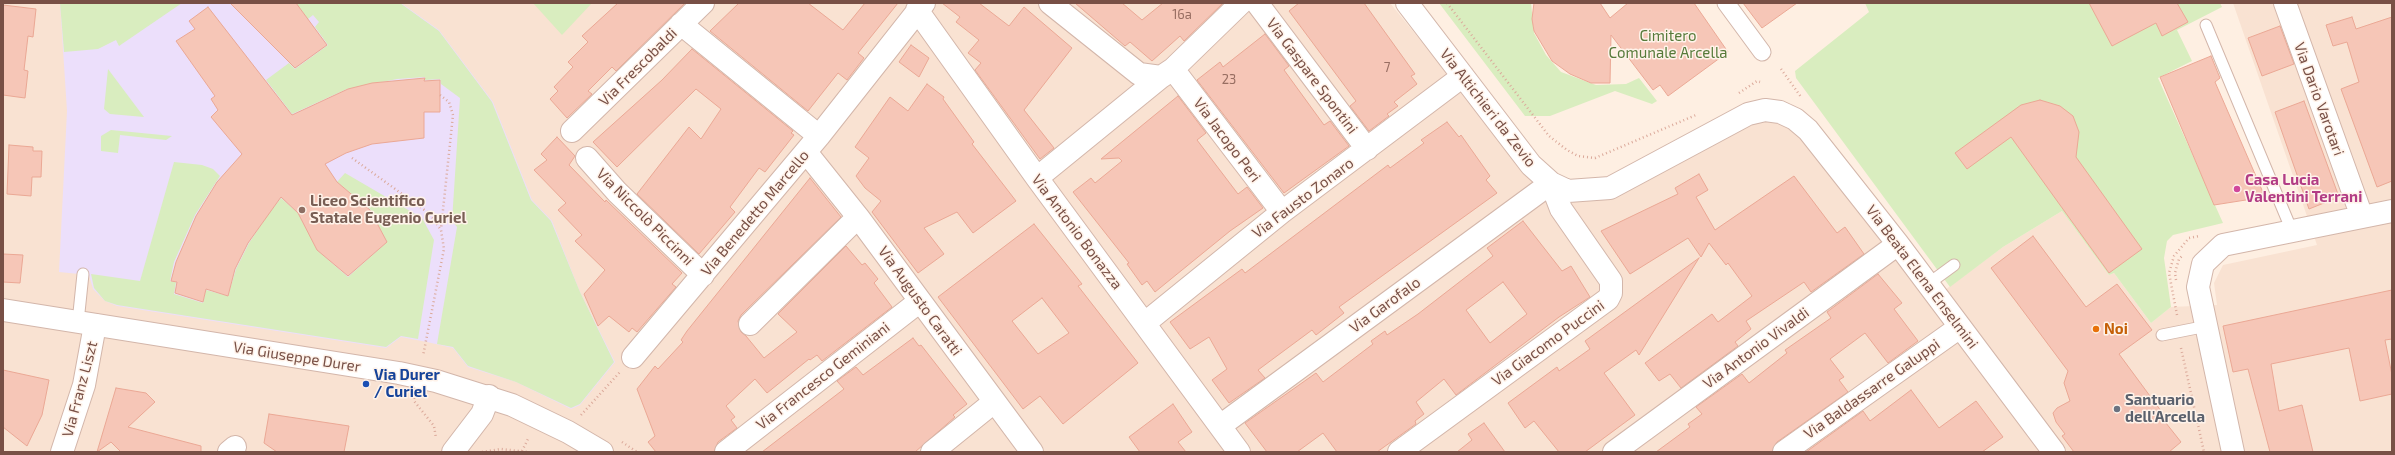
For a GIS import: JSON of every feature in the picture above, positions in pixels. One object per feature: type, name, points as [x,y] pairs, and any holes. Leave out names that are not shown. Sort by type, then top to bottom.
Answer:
[{"type":"street","name":"Via Frescobaldi","points":[[572,131],[703,3]]},
{"type":"street","points":[[1050,3],[1139,74],[1167,73]]},
{"type":"street","points":[[1037,178],[1167,73],[1241,3]]},
{"type":"street","name":"Via Gaspare Spontini","points":[[1257,3],[1367,149]]},
{"type":"street","name":"Via Altichieri da Zevio","points":[[1407,3],[1531,165],[1550,183],[1568,191],[1610,188],[1748,114],[1765,110],[1780,112]]},
{"type":"street","points":[[1726,3],[1762,52]]},
{"type":"street","name":"Via Dario Varotari","points":[[2285,3],[2362,217]]},
{"type":"street","name":"Via Benedetto Marcello","points":[[633,357],[704,275],[812,144],[920,7]]},
{"type":"street","name":"Via Antonio Bonazza","points":[[920,7],[1037,178],[1239,452]]},
{"type":"street","name":"Via Augusto Caratti","points":[[681,24],[812,144],[858,217],[1032,452]]},
{"type":"street","name":"Via Jacopo Peri","points":[[1167,73],[1282,212]]},
{"type":"street","name":"Via Fausto Zonaro","points":[[1145,323],[1282,212],[1464,76]]},
{"type":"street","name":"Via Beata Elena Enselmini","points":[[1780,112],[1795,119],[1808,130],[1898,244],[2054,452]]},
{"type":"street","name":"Via Niccolò Piccinni","points":[[587,158],[617,192],[704,275]]},
{"type":"street","name":"Via Garofalo","points":[[1220,426],[1550,183]]},
{"type":"street","name":"Via Giacomo Puccini","points":[[1399,452],[1608,299],[1611,293],[1611,280],[1561,209],[1550,183]]},
{"type":"street","points":[[2233,452],[2198,287],[2203,264],[2223,245],[2392,210]]},
{"type":"street","points":[[750,324],[858,217]]},
{"type":"street","name":"Via Antonio Vivaldi","points":[[1614,452],[1898,244]]},
{"type":"street","name":"Via Francesco Geminiani","points":[[726,452],[920,300]]},
{"type":"street","name":"Via Giuseppe Durer","points":[[3,310],[399,373],[489,396],[539,417],[602,452]]},
{"type":"street","name":"Via Franz Liszt","points":[[62,452],[84,385],[87,324]]},
{"type":"street","name":"Via Baldassarre Galuppi","points":[[1784,452],[1960,327]]},
{"type":"street","points":[[445,448],[482,414],[489,396]]},
{"type":"street","points":[[932,452],[994,402]]},
{"type":"lane","points":[[2206,25],[2292,230]]},
{"type":"lane","points":[[1928,284],[1954,265]]},
{"type":"lane","points":[[83,274],[87,324]]},
{"type":"lane","points":[[2162,335],[2207,326]]},
{"type":"path","points":[[1447,3],[1549,136],[1567,150],[1578,156],[1595,158],[1703,112]]},
{"type":"path","points":[[1737,94],[1757,81],[1760,82]]},
{"type":"path","points":[[421,361],[427,342],[444,249],[441,230],[453,115],[449,102],[440,95]]},
{"type":"path","points":[[352,158],[430,214],[441,230]]},
{"type":"path","points":[[2176,305],[2178,332],[2204,452]]},
{"type":"path","points":[[580,417],[633,357]]},
{"type":"path","points":[[415,392],[414,401],[434,426],[445,448]]},
{"type":"path","points":[[482,452],[501,449],[528,452]]},
{"type":"shaded area","points":[[3,3],[1390,3],[1528,172],[1613,195],[1762,116],[1787,115],[1930,301],[2003,247],[2062,211],[2109,275],[2114,273],[2151,323],[2171,307],[2217,305],[2214,283],[2223,265],[2317,245],[2233,3],[2392,3],[2392,452],[3,452]]},
{"type":"shaded area","name":"Liceo Scientifico Statale Eugenio Curiel","points":[[60,3],[401,3],[439,30],[493,102],[532,200],[552,221],[580,292],[615,362],[580,405],[571,409],[516,382],[468,367],[453,348],[401,337],[386,348],[117,306],[105,301],[93,289],[89,275],[59,272],[67,111]]},
{"type":"green space","points":[[60,3],[182,3],[119,46],[116,40],[98,49],[64,52]]},
{"type":"green space","points":[[296,3],[400,3],[439,31],[492,102],[531,200],[551,221],[580,292],[614,362],[580,404],[571,408],[516,382],[468,366],[453,347],[437,344],[457,227],[452,221],[460,98],[441,84],[440,79],[425,80],[425,77],[397,79],[347,89],[292,114],[266,80],[289,63],[295,69],[328,45],[315,27],[319,22],[313,15],[308,19]]},
{"type":"green space","points":[[533,3],[592,3],[562,35]]},
{"type":"green space","points":[[1439,3],[1531,3],[1534,33],[1546,55],[1561,72],[1596,85],[1626,84],[1639,78],[1657,101],[1652,104],[1615,91],[1550,116],[1525,116]]},
{"type":"green space","points":[[1865,3],[2220,3],[2222,7],[2177,30],[2192,61],[2158,78],[2223,223],[2173,235],[2167,241],[2164,258],[2171,307],[2151,323],[2114,273],[2109,275],[2062,211],[2003,247],[1950,287],[1796,78],[1795,71],[1869,12]]},
{"type":"green space","points":[[108,69],[144,117],[110,114],[104,109]]},
{"type":"green space","points":[[111,130],[172,136],[166,140],[120,135],[118,153],[101,151],[101,136]]},
{"type":"green space","points":[[174,162],[202,165],[213,169],[220,176],[195,215],[174,262],[170,281],[176,282],[174,294],[203,303],[206,290],[228,296],[236,269],[249,243],[281,198],[298,213],[317,250],[348,277],[387,242],[370,209],[337,182],[345,173],[422,218],[434,240],[418,339],[401,336],[386,347],[117,305],[105,301],[94,288],[91,274],[140,281]]},
{"type":"building","points":[[230,3],[296,3],[327,45],[295,68]]},
{"type":"building","points":[[618,3],[685,3],[616,71],[612,67],[588,91],[592,94],[567,118],[550,99],[558,91],[554,87],[573,67],[568,62],[588,42],[582,36]]},
{"type":"building","points":[[739,3],[808,3],[843,30],[865,3],[898,3],[858,53],[864,58],[847,80],[838,73],[808,111],[710,31]]},
{"type":"building","points":[[942,3],[979,3],[1009,26],[1024,7],[1072,48],[1024,110],[1054,148],[1040,159],[975,70],[981,63],[968,53],[979,40],[956,22],[960,17]]},
{"type":"building","points":[[1075,3],[1122,3],[1142,20],[1163,3],[1223,3],[1184,41],[1180,36],[1152,61],[1130,42],[1125,46]]},
{"type":"building","points":[[1299,3],[1364,3],[1415,74],[1411,76],[1417,84],[1394,102],[1398,106],[1387,114],[1389,116],[1369,131],[1350,106],[1356,101],[1289,11]]},
{"type":"building","name":"Cimitero Comunale Arcella","points":[[1534,3],[1600,3],[1610,18],[1628,3],[1694,3],[1728,52],[1668,96],[1660,85],[1653,90],[1611,35],[1610,83],[1591,83],[1570,74],[1552,61],[1534,31],[1532,19]]},
{"type":"building","points":[[1743,3],[1797,3],[1762,28]]},
{"type":"building","points":[[2089,3],[2177,3],[2188,22],[2162,36],[2156,23],[2112,46]]},
{"type":"building","points":[[3,5],[36,9],[33,37],[28,36],[24,70],[28,71],[25,98],[3,95]]},
{"type":"building","points":[[208,7],[292,115],[348,89],[372,83],[425,78],[424,81],[440,80],[440,112],[424,112],[424,138],[372,144],[346,153],[325,164],[337,182],[370,210],[387,242],[348,276],[317,250],[298,213],[281,197],[248,243],[235,269],[228,296],[206,289],[203,302],[175,293],[177,282],[171,281],[176,262],[196,216],[217,182],[242,154],[211,117],[218,110],[211,99],[215,96],[176,41],[195,29],[189,21]]},
{"type":"building","points":[[2352,17],[2356,29],[2392,17],[2392,181],[2377,187],[2341,89],[2359,82],[2347,42],[2333,46],[2326,25]]},
{"type":"building","points":[[2280,26],[2294,64],[2262,76],[2248,38]]},
{"type":"building","points":[[1265,34],[1289,66],[1284,70],[1324,125],[1330,121],[1349,146],[1284,193],[1197,80],[1220,62],[1223,67]]},
{"type":"building","points":[[911,45],[929,58],[919,77],[899,62]]},
{"type":"building","points":[[692,49],[793,131],[791,133],[794,135],[765,172],[759,168],[730,207],[735,212],[699,254],[637,194],[689,127],[701,139],[721,109],[696,89],[617,167],[593,142],[662,80]]},
{"type":"building","points":[[2211,56],[2220,78],[2215,82],[2265,197],[2214,205],[2160,77]]},
{"type":"building","points":[[927,84],[944,97],[943,99],[974,142],[972,144],[1016,201],[973,233],[957,212],[924,228],[944,254],[918,273],[872,212],[881,201],[865,188],[856,176],[869,158],[855,147],[890,97],[908,111]]},
{"type":"building","points":[[1178,96],[1206,133],[1197,140],[1238,194],[1247,187],[1263,208],[1230,231],[1155,292],[1147,281],[1142,285],[1127,264],[1129,263],[1073,192],[1091,178],[1095,183],[1122,161],[1119,158],[1101,159]]},
{"type":"building","points":[[2040,100],[2060,106],[2073,116],[2079,132],[2076,157],[2142,249],[2109,273],[2011,137],[1967,169],[1955,153],[2021,105]]},
{"type":"building","points":[[2304,101],[2339,197],[2309,209],[2275,112]]},
{"type":"building","points":[[1447,122],[1459,137],[1461,135],[1490,176],[1486,180],[1497,193],[1339,307],[1344,313],[1316,335],[1312,330],[1258,370],[1265,378],[1229,403],[1212,380],[1227,369],[1209,337],[1190,349],[1170,322],[1242,269],[1245,273],[1388,165],[1390,168],[1424,143],[1421,140]]},
{"type":"building","points":[[557,137],[575,156],[569,165],[605,202],[606,200],[682,273],[672,284],[676,287],[637,332],[632,328],[629,332],[609,316],[598,326],[584,294],[605,270],[575,241],[582,235],[558,210],[566,203],[534,170],[547,160],[541,154]]},
{"type":"building","points":[[9,145],[33,147],[33,151],[42,151],[41,177],[32,177],[31,196],[7,194]]},
{"type":"building","points":[[1699,174],[1708,190],[1696,197],[1715,230],[1794,176],[1837,233],[1845,227],[1864,254],[1811,292],[1804,282],[1746,321],[1751,329],[1735,342],[1738,346],[1681,388],[1670,374],[1659,381],[1645,363],[1712,314],[1718,322],[1752,296],[1728,263],[1726,265],[1709,243],[1701,257],[1688,238],[1630,274],[1601,231],[1678,194],[1675,188]]},
{"type":"building","points":[[810,178],[841,217],[741,315],[738,321],[741,332],[764,358],[797,332],[778,314],[846,246],[862,265],[865,263],[878,279],[874,283],[892,307],[822,361],[817,355],[810,360],[809,359],[767,393],[755,379],[726,406],[735,417],[731,420],[737,428],[718,442],[714,452],[656,452],[648,442],[655,436],[637,389],[655,366],[658,369],[683,342],[681,340],[687,331]]},
{"type":"building","points":[[1523,221],[1562,271],[1571,266],[1590,297],[1559,317],[1456,395],[1444,379],[1416,402],[1424,414],[1415,421],[1416,424],[1377,452],[1337,452],[1323,433],[1297,452],[1267,452],[1245,423],[1316,373],[1323,382],[1373,344],[1371,341],[1385,331],[1387,335],[1418,314],[1493,256],[1487,248]],"holes":[[[1503,282],[1527,314],[1490,343],[1466,310]]]},
{"type":"building","points":[[1034,224],[1082,284],[1078,286],[1138,363],[1063,424],[1040,396],[1023,409],[938,297]],"holes":[[[1042,298],[1069,333],[1038,354],[1012,321]]]},
{"type":"building","points":[[2033,236],[2086,307],[2117,284],[2152,330],[2119,354],[2164,415],[2162,418],[2181,442],[2169,452],[2074,452],[2062,436],[2065,434],[2056,422],[2053,413],[2057,408],[2070,401],[2064,383],[2068,371],[1991,268]]},
{"type":"building","points":[[3,254],[23,255],[20,283],[3,282]]},
{"type":"building","points":[[1699,258],[1639,355],[1636,350],[1604,373],[1635,415],[1585,452],[1559,452],[1534,421],[1525,428],[1508,403],[1557,367],[1559,371],[1590,349],[1585,341]]},
{"type":"building","points":[[1878,274],[1902,303],[1894,309],[1918,341],[1888,363],[1865,333],[1830,359],[1844,377],[1839,380],[1848,392],[1777,442],[1772,452],[1656,452],[1690,427],[1688,424],[1702,414],[1696,407],[1742,374],[1749,383],[1787,353],[1785,350],[1831,318],[1827,312]]},
{"type":"building","points":[[2392,290],[2392,339],[2385,340],[2392,375],[2392,394],[2360,401],[2349,348],[2271,364],[2279,411],[2302,405],[2313,452],[2270,452],[2248,369],[2233,372],[2223,326]]},
{"type":"building","points":[[913,338],[919,346],[921,345],[967,404],[953,415],[955,417],[915,452],[762,452],[844,389],[837,381],[856,367],[863,375]]},
{"type":"building","points":[[3,370],[49,380],[42,415],[27,446],[3,427]]},
{"type":"building","points":[[116,388],[146,393],[155,402],[128,427],[201,446],[201,452],[121,452],[111,442],[97,452]]},
{"type":"building","points":[[1911,390],[1939,428],[1976,401],[2003,437],[1982,452],[1806,452],[1863,411],[1870,421]]},
{"type":"building","points":[[1173,404],[1192,432],[1178,442],[1186,452],[1140,452],[1129,437]]},
{"type":"building","points":[[269,414],[349,426],[344,452],[277,452],[264,443]]},
{"type":"building","points":[[1484,423],[1505,452],[1457,452],[1472,440],[1468,434]]},
{"type":"place","name":"Casa Lucia Valentini Terrani","points":[[2237,189]]},
{"type":"place","name":"Liceo Scientifico Statale Eugenio Curiel","points":[[302,210]]},
{"type":"place","name":"Noi","points":[[2096,329]]},
{"type":"place","name":"Via Durer / Curiel","points":[[366,384]]},
{"type":"place","name":"Santuario dell'Arcella","points":[[2117,409]]}]
